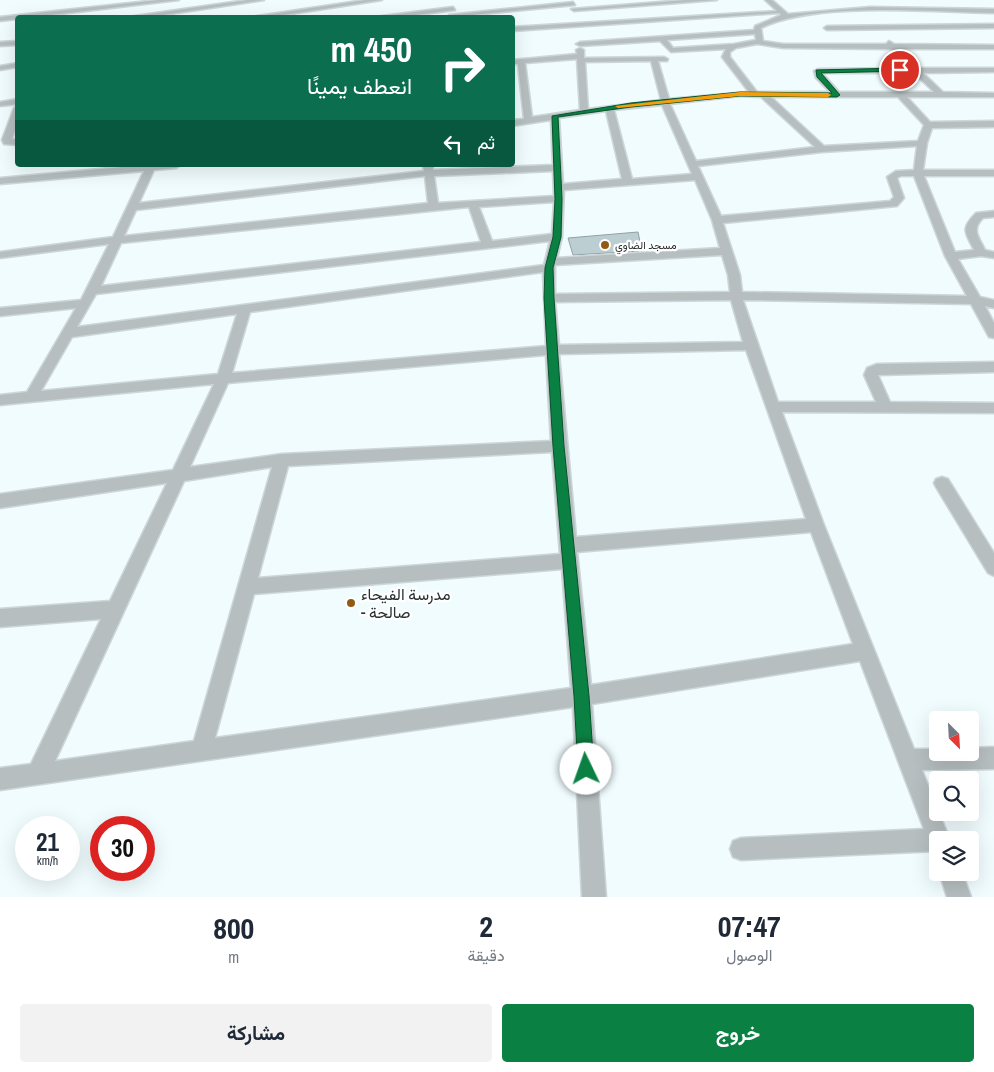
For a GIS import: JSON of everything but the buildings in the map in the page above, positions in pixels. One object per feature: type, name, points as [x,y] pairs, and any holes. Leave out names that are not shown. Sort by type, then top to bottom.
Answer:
[{"type":"street","points":[[29,15],[110,4],[176,0]]},
{"type":"street","points":[[148,15],[261,0]]},
{"type":"street","points":[[269,15],[379,0]]},
{"type":"street","points":[[452,14],[455,0]]},
{"type":"street","points":[[421,15],[573,4],[714,0]]},
{"type":"street","points":[[768,0],[783,14]]},
{"type":"street","points":[[645,2],[655,20]]},
{"type":"street","points":[[934,3],[960,11],[994,36]]},
{"type":"street","points":[[348,4],[353,11]]},
{"type":"street","points":[[573,4],[578,24],[584,111]]},
{"type":"street","points":[[840,4],[846,11],[852,28]]},
{"type":"street","points":[[820,21],[846,11],[889,8],[994,11]]},
{"type":"street","points":[[758,37],[757,27],[783,14]]},
{"type":"street","points":[[515,29],[783,14],[852,28],[994,26]]},
{"type":"street","points":[[0,19],[15,17]]},
{"type":"street","points":[[820,21],[848,49]]},
{"type":"street","points":[[871,27],[878,34]]},
{"type":"street","points":[[580,44],[690,36],[778,37]]},
{"type":"street","points":[[690,36],[701,48]]},
{"type":"street","points":[[826,36],[835,36]]},
{"type":"street","points":[[726,57],[727,51],[734,46],[758,37],[783,46],[848,49],[994,47]]},
{"type":"street","points":[[662,38],[670,50],[734,46]]},
{"type":"street","points":[[886,40],[941,95]]},
{"type":"street","points":[[0,44],[15,43]]},
{"type":"street","points":[[717,57],[726,57],[758,93],[822,148]]},
{"type":"street","points":[[528,120],[517,61],[581,58],[681,58]]},
{"type":"street","points":[[654,59],[665,101],[717,220],[737,287],[736,296],[751,346],[775,407],[816,525],[935,831]]},
{"type":"street","points":[[0,68],[15,66]]},
{"type":"street","points":[[837,95],[819,76],[818,71],[864,67],[916,70],[994,70]]},
{"type":"street","points":[[515,122],[584,111],[665,101],[758,93],[901,96],[994,95]]},
{"type":"street","points":[[901,96],[928,125],[994,124]]},
{"type":"street","points":[[0,104],[15,102]]},
{"type":"street","points":[[609,108],[628,182]]},
{"type":"street","points":[[15,116],[6,140],[7,142],[15,142]]},
{"type":"street","points":[[555,116],[558,193],[557,237],[550,265],[549,298],[559,446],[582,696],[594,897]]},
{"type":"street","points":[[928,125],[922,143],[918,173],[951,256],[994,334]]},
{"type":"street","points":[[0,255],[118,240],[433,206],[473,205],[628,182],[822,148],[922,143]]},
{"type":"street","points":[[0,181],[86,169],[129,167]]},
{"type":"street","points":[[30,397],[82,304],[92,291],[118,240],[151,167]]},
{"type":"street","points":[[133,207],[428,169],[557,168]]},
{"type":"street","points":[[428,169],[433,206]]},
{"type":"street","points":[[717,220],[893,204],[899,198],[893,182],[894,174],[994,172]]},
{"type":"street","points":[[473,205],[488,244]]},
{"type":"street","points":[[981,253],[970,231],[971,224],[980,215],[994,214]]},
{"type":"street","points":[[92,291],[557,237]]},
{"type":"street","points":[[67,333],[550,265],[727,251]]},
{"type":"street","points":[[951,256],[981,253],[994,255]]},
{"type":"street","points":[[549,298],[736,296],[974,300],[994,304]]},
{"type":"street","points":[[0,312],[82,304]]},
{"type":"street","points":[[38,773],[223,380],[235,347],[245,308]]},
{"type":"street","points":[[0,400],[429,359],[552,350],[751,346]]},
{"type":"street","points":[[885,408],[871,375],[877,369],[994,367]]},
{"type":"street","points":[[775,407],[994,408]]},
{"type":"street","points":[[0,501],[282,460],[559,446]]},
{"type":"street","points":[[202,749],[282,460]]},
{"type":"street","points":[[942,483],[994,568]]},
{"type":"street","points":[[246,587],[816,525]]},
{"type":"street","points":[[0,618],[115,609]]},
{"type":"street","points":[[0,779],[582,696],[865,651]]},
{"type":"street","points":[[908,760],[994,758]]},
{"type":"street","points":[[741,849],[929,840]]},
{"type":"street","points":[[953,881],[958,897]]},
{"type":"slow traffic","points":[[618,106],[740,94],[828,95]]},
{"type":"place","name":"مسجد الضاوي","points":[[605,245]]},
{"type":"place","name":"مدرسة الفيحاء - صالحة","points":[[351,603]]},
{"type":"route","points":[[586,769],[582,696],[559,446],[549,298],[549,268],[557,237],[558,199],[555,116],[631,105],[740,94],[837,95],[819,76],[818,71],[900,70]]}]
